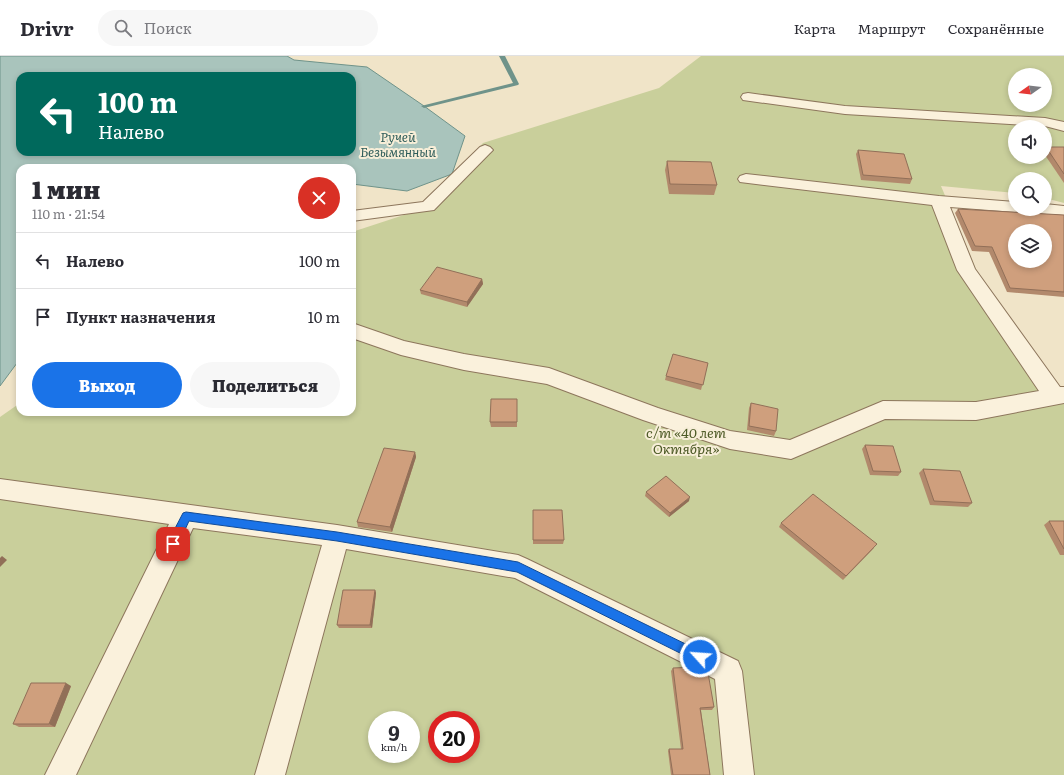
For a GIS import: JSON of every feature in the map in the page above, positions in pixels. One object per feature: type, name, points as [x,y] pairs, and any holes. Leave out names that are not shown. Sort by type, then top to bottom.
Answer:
[{"type":"lane","points":[[748,97],[845,110],[1045,122],[1064,127]]},
{"type":"lane","points":[[356,215],[428,206],[485,150]]},
{"type":"lane","points":[[746,179],[939,201],[1008,206]]},
{"type":"lane","points":[[356,331],[401,348],[464,362],[549,376],[652,414],[730,440],[791,450],[883,410],[976,411],[1059,395],[966,270],[939,201]]},
{"type":"lane","points":[[1052,210],[1064,211]]},
{"type":"lane","points":[[0,489],[337,536],[518,567],[728,671],[739,775]]},
{"type":"lane","points":[[60,775],[186,516]]},
{"type":"lane","points":[[270,775],[337,536]]},
{"type":"green space","name":"с/т «40 лет Октября»","points":[[701,56],[1064,56],[1064,203],[1052,200],[1052,172],[1008,172],[1008,192],[941,186],[981,281],[1064,400],[1064,775],[0,775],[0,417],[16,406],[16,416],[356,416],[356,231],[410,213],[451,178],[483,143],[659,88]]},
{"type":"water","name":"Ручей Безымянный","points":[[0,56],[287,56],[294,60],[367,67],[465,136],[452,174],[407,191],[356,185],[356,164],[16,164],[16,364],[0,386]]},
{"type":"building","points":[[1052,147],[1064,147],[1064,174],[1052,156]]},
{"type":"building","points":[[858,150],[904,154],[912,179],[863,175]]},
{"type":"building","points":[[667,161],[711,162],[717,185],[670,184]]},
{"type":"building","points":[[958,209],[1008,212],[1008,216],[1064,215],[1064,292],[1010,288],[992,247],[975,246]]},
{"type":"building","points":[[437,267],[482,279],[467,302],[420,290]]},
{"type":"building","points":[[673,354],[708,363],[703,385],[666,376]]},
{"type":"building","points":[[491,399],[517,399],[517,422],[490,422]]},
{"type":"building","points":[[751,403],[778,409],[776,431],[749,426]]},
{"type":"building","points":[[865,445],[893,446],[901,472],[873,471]]},
{"type":"building","points":[[384,448],[415,452],[390,527],[357,522]]},
{"type":"building","points":[[923,469],[960,471],[972,503],[934,501]]},
{"type":"building","points":[[666,476],[690,497],[670,513],[646,492]]},
{"type":"building","points":[[813,494],[877,544],[846,576],[781,523]]},
{"type":"building","points":[[533,510],[562,510],[564,540],[533,540]]},
{"type":"building","points":[[1049,521],[1064,521],[1064,549]]},
{"type":"building","points":[[343,590],[375,590],[370,625],[337,625]]},
{"type":"building","points":[[696,667],[708,673],[714,707],[700,708],[710,775],[673,775],[669,749],[683,749],[673,668]]},
{"type":"building","points":[[31,683],[66,683],[49,724],[13,724]]},
{"type":"waterway","points":[[424,106],[516,84],[502,56]]},
{"type":"route","points":[[173,544],[186,516],[337,536],[518,567],[700,657]]}]
